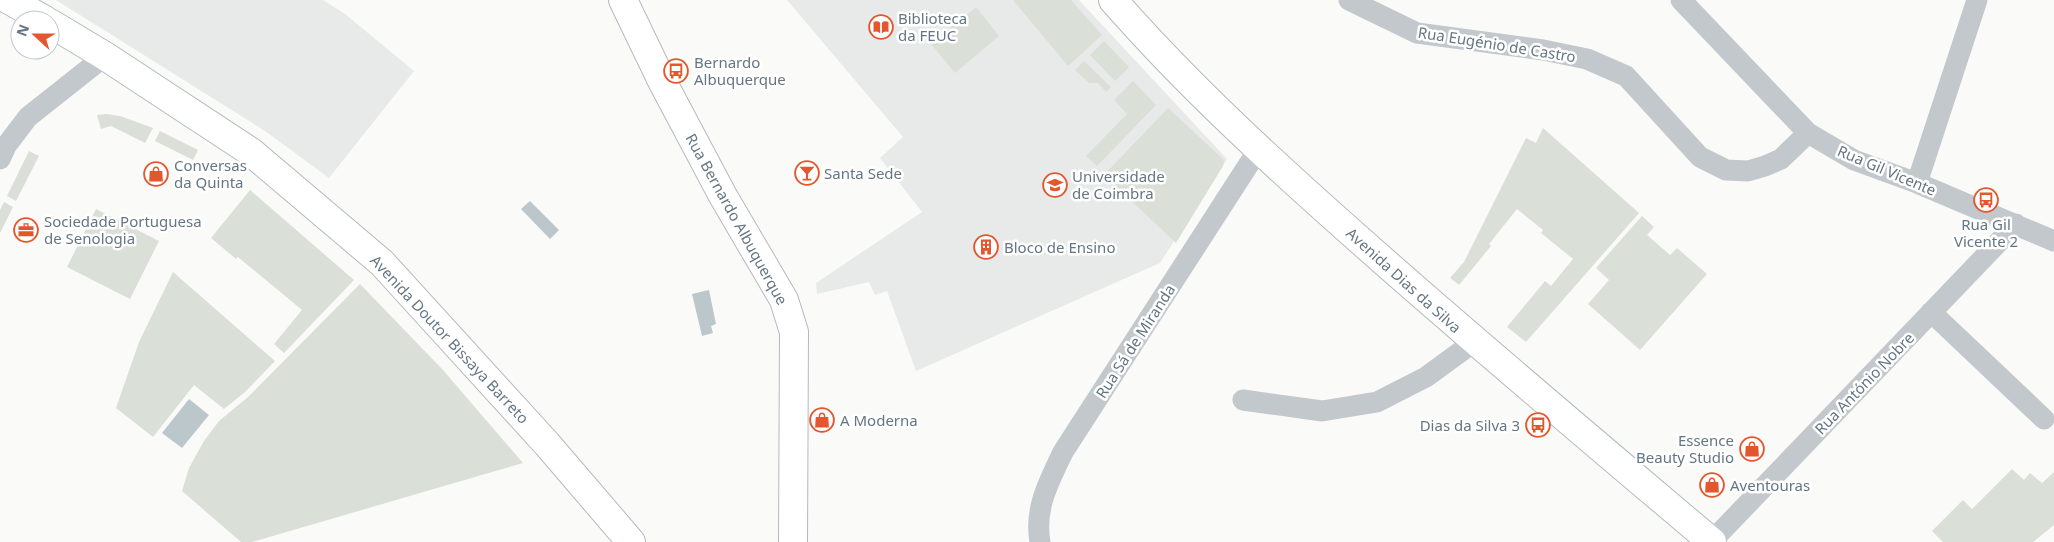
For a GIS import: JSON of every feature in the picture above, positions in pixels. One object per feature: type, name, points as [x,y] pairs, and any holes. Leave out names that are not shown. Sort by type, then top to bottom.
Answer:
[{"type":"street","points":[[9,0],[27,10]]},
{"type":"street","name":"Rua Bernardo Albuquerque","points":[[623,0],[662,81],[723,196],[784,300],[794,332],[792,542]]},
{"type":"street","name":"Avenida Dias da Silva","points":[[1113,0],[1156,49],[1258,150],[1474,342],[1712,542]]},
{"type":"street","name":"Rua Eugénio de Castro","points":[[1349,0],[1417,33],[1570,55],[1587,59],[1626,76],[1700,157],[1726,170],[1748,171],[1781,159],[1808,134]]},
{"type":"street","name":"Rua Gil Vicente","points":[[1681,0],[1808,134],[1854,160],[1917,183],[2054,241]]},
{"type":"street","points":[[1917,183],[1977,0]]},
{"type":"street","name":"Avenida Doutor Bissaya Barreto","points":[[60,29],[105,56],[251,152],[382,263],[547,444],[631,542]]},
{"type":"street","points":[[2,150],[28,117],[105,56]]},
{"type":"street","name":"Rua Sá de Miranda","points":[[1040,542],[1037,526],[1043,497],[1062,452],[1258,150]]},
{"type":"street","name":"Rua António Nobre","points":[[1712,542],[2016,224]]},
{"type":"street","points":[[1931,312],[2044,419]]},
{"type":"street","points":[[1243,400],[1322,410],[1377,402],[1426,377],[1474,342]]},
{"type":"shaded area","points":[[56,0],[323,0],[345,14],[414,71],[329,178],[265,131]]},
{"type":"shaded area","name":"Universidade de Coimbra","points":[[787,0],[1079,0],[1227,159],[1160,263],[916,371],[887,291],[875,295],[869,282],[817,294],[816,283],[922,212],[880,158],[903,137]]},
{"type":"shaded area","points":[[1013,0],[1071,0],[1102,35],[1068,66]]},
{"type":"shaded area","points":[[976,7],[999,36],[955,73],[931,44]]},
{"type":"shaded area","points":[[1104,41],[1129,67],[1115,81],[1090,55]]},
{"type":"shaded area","points":[[1084,61],[1111,87],[1106,92],[1098,83],[1089,83],[1075,70]]},
{"type":"shaded area","points":[[1133,81],[1156,105],[1097,166],[1086,156],[1127,114],[1114,100]]},
{"type":"shaded area","points":[[1168,108],[1224,160],[1223,166],[1176,243],[1104,175]]},
{"type":"shaded area","points":[[97,115],[120,116],[153,128],[145,143],[111,126],[101,129]]},
{"type":"shaded area","points":[[1543,128],[1639,213],[1526,342],[1507,327],[1545,281],[1551,286],[1573,259],[1541,233],[1543,230],[1517,209],[1489,244],[1491,246],[1459,285],[1450,278],[1464,262],[1526,138],[1536,143]]},
{"type":"shaded area","points":[[160,131],[198,150],[193,160],[155,141]]},
{"type":"shaded area","points":[[29,151],[39,156],[16,201],[7,196]]},
{"type":"shaded area","points":[[250,190],[354,280],[284,353],[274,344],[302,310],[238,257],[236,259],[211,238]]},
{"type":"shaded area","points":[[530,201],[559,230],[550,239],[521,209]]},
{"type":"shaded area","points":[[4,202],[13,207],[0,233],[0,210]]},
{"type":"shaded area","points":[[96,209],[159,241],[130,299],[67,267]]},
{"type":"shaded area","points":[[1642,216],[1654,227],[1647,235],[1670,255],[1677,248],[1707,274],[1640,350],[1588,304],[1609,280],[1596,268]]},
{"type":"shaded area","points":[[173,272],[275,361],[245,392],[224,409],[194,385],[153,437],[116,408],[139,342]]},
{"type":"shaded area","points":[[360,284],[443,370],[523,463],[252,542],[241,542],[182,491],[189,468],[204,441],[219,421],[248,397]]},
{"type":"shaded area","points":[[709,290],[716,324],[711,326],[713,333],[702,336],[692,294]]},
{"type":"shaded area","points":[[189,399],[209,415],[182,448],[162,433]]},
{"type":"shaded area","points":[[2012,469],[2024,480],[2030,473],[2042,483],[2054,472],[2054,525],[2033,542],[1943,542],[1932,531],[1963,500],[1972,509]]},
{"type":"place","name":"Biblioteca da FEUC","points":[[881,27]]},
{"type":"place","name":"Bernardo Albuquerque","points":[[676,71]]},
{"type":"place","name":"Santa Sede","points":[[807,173]]},
{"type":"place","name":"Conversas da Quinta","points":[[156,174]]},
{"type":"place","name":"Universidade de Coimbra","points":[[1055,185]]},
{"type":"place","name":"Rua Gil Vicente 2","points":[[1986,200]]},
{"type":"place","name":"Sociedade Portuguesa de Senologia","points":[[26,230]]},
{"type":"place","name":"Bloco de Ensino","points":[[986,247]]},
{"type":"place","name":"A Moderna","points":[[822,420]]},
{"type":"place","name":"Dias da Silva 3","points":[[1538,425]]},
{"type":"place","name":"Essence Beauty Studio","points":[[1752,449]]},
{"type":"place","name":"Aventouras","points":[[1712,485]]}]
